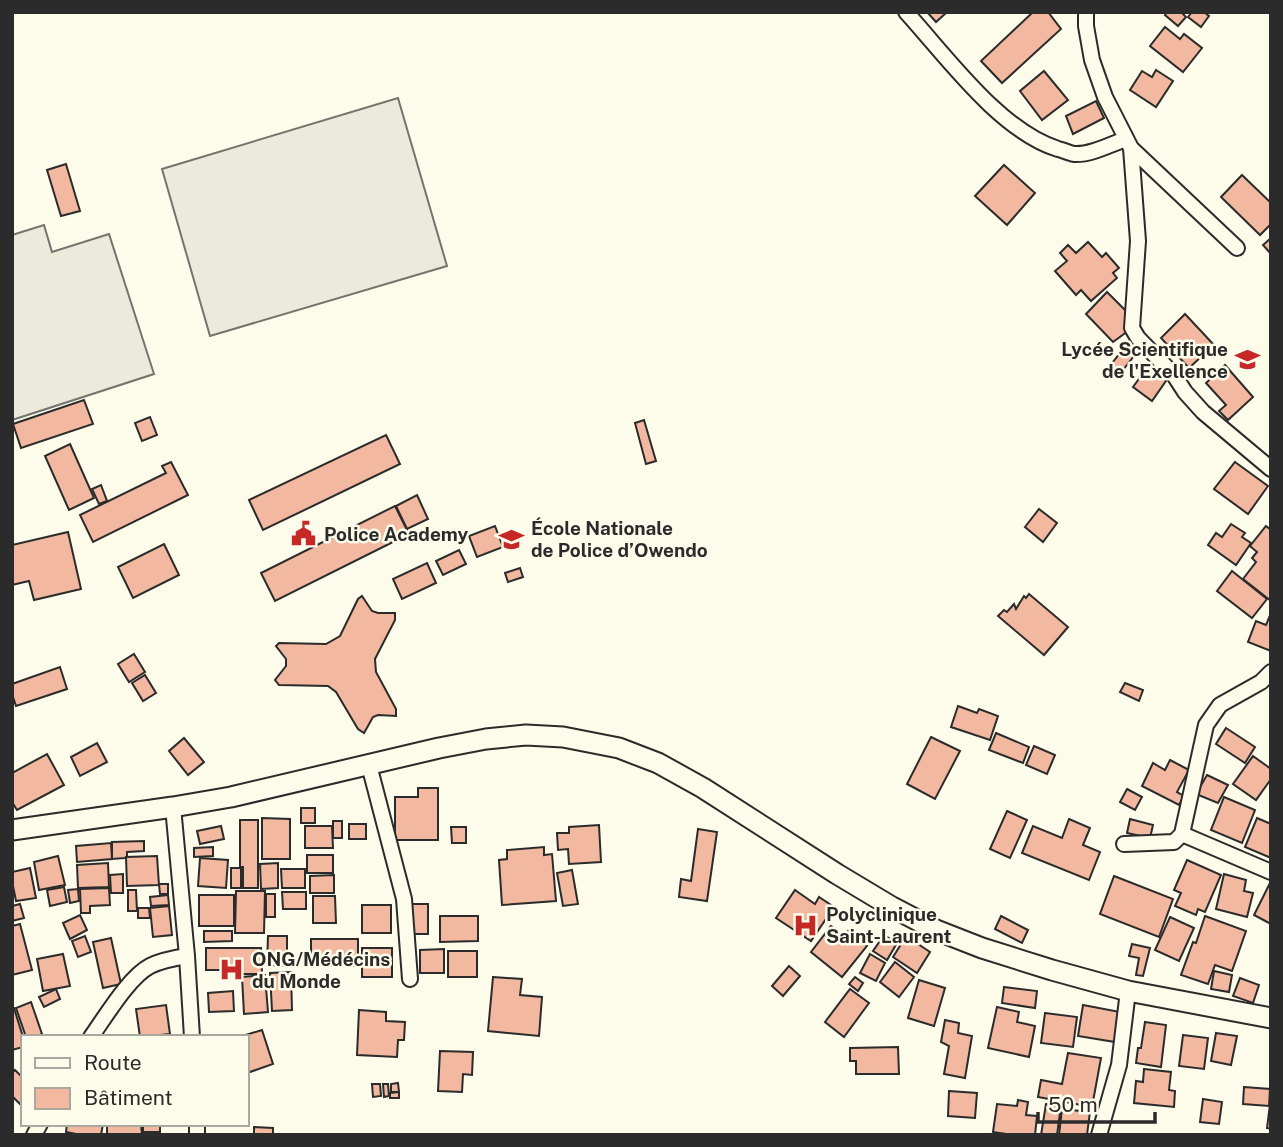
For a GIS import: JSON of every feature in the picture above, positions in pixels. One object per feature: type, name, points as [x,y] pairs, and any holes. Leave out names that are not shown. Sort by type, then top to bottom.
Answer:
[{"type":"street","points":[[906,12],[989,104],[1044,145],[1074,154],[1129,144]]},
{"type":"street","points":[[1086,12],[1093,60],[1105,97],[1129,144],[1237,248]]},
{"type":"street","points":[[1129,144],[1138,241],[1132,328],[1138,338],[1174,374],[1185,392],[1203,412],[1271,469]]},
{"type":"street","points":[[1124,844],[1174,842],[1182,834],[1206,725],[1220,705],[1261,682],[1271,672]]},
{"type":"street","points":[[12,830],[231,797],[451,746],[507,736],[563,737],[619,748],[659,763],[837,874],[936,930],[982,948],[1128,991],[1271,1018]]},
{"type":"street","points":[[369,765],[404,899],[410,979]]},
{"type":"street","points":[[173,807],[192,1035]]},
{"type":"street","points":[[1182,834],[1271,872]]},
{"type":"street","points":[[92,1035],[131,982],[148,967],[167,959],[187,956]]},
{"type":"street","points":[[1099,1135],[1119,1065],[1128,991]]},
{"type":"shaded area","points":[[398,98],[447,266],[210,336],[162,169]]},
{"type":"shaded area","points":[[44,225],[52,252],[109,234],[154,374],[12,420],[12,235]]},
{"type":"building","points":[[927,12],[945,12],[946,13],[936,22]]},
{"type":"building","points":[[1033,12],[1048,12],[1061,29],[1002,83],[981,61]]},
{"type":"building","points":[[1167,12],[1181,12],[1186,17],[1178,26],[1165,15]]},
{"type":"building","points":[[1192,12],[1204,12],[1209,16],[1201,27],[1188,17]]},
{"type":"building","points":[[1165,27],[1180,39],[1184,34],[1202,48],[1183,72],[1150,46]]},
{"type":"building","points":[[1156,70],[1173,81],[1156,107],[1130,90],[1142,71],[1152,77]]},
{"type":"building","points":[[1044,71],[1068,100],[1042,120],[1020,91]]},
{"type":"building","points":[[1096,101],[1104,118],[1073,134],[1066,116]]},
{"type":"building","points":[[66,164],[80,211],[61,216],[47,170]]},
{"type":"building","points":[[1004,165],[1035,193],[1007,225],[975,196]]},
{"type":"building","points":[[1242,175],[1271,203],[1271,224],[1260,235],[1221,197]]},
{"type":"building","points":[[1271,238],[1271,254],[1263,245]]},
{"type":"building","points":[[1088,242],[1102,257],[1106,253],[1119,268],[1113,273],[1117,278],[1091,301],[1081,290],[1076,295],[1055,271],[1067,261],[1060,253],[1068,245],[1076,253]]},
{"type":"building","points":[[1107,292],[1127,312],[1128,331],[1113,342],[1086,314]]},
{"type":"building","points":[[1185,314],[1214,345],[1189,368],[1161,338]]},
{"type":"building","points":[[1124,348],[1134,356],[1119,375],[1109,367]]},
{"type":"building","points":[[1149,365],[1168,378],[1152,401],[1133,387]]},
{"type":"building","points":[[1225,365],[1253,397],[1228,420],[1219,411],[1226,405],[1206,383]]},
{"type":"building","points":[[84,400],[93,424],[21,448],[13,424]]},
{"type":"building","points":[[150,417],[157,435],[142,441],[135,423]]},
{"type":"building","points":[[644,420],[656,461],[646,464],[635,423]]},
{"type":"building","points":[[386,435],[400,464],[263,530],[249,500]]},
{"type":"building","points":[[70,444],[94,498],[69,510],[45,456]]},
{"type":"building","points":[[171,462],[188,495],[93,542],[80,515],[166,473],[162,466]]},
{"type":"building","points":[[1235,462],[1268,486],[1248,514],[1214,489]]},
{"type":"building","points":[[101,485],[107,501],[99,504],[92,489]]},
{"type":"building","points":[[417,495],[428,519],[407,529],[396,506]]},
{"type":"building","points":[[395,506],[409,534],[275,601],[261,573]]},
{"type":"building","points":[[1039,509],[1057,523],[1043,542],[1025,527]]},
{"type":"building","points":[[1231,524],[1245,533],[1242,537],[1251,543],[1236,565],[1208,545],[1216,533],[1222,537]]},
{"type":"building","points":[[495,526],[503,547],[477,557],[469,536]]},
{"type":"building","points":[[1266,526],[1271,530],[1271,601],[1243,579],[1256,562],[1252,558],[1257,552],[1250,546]]},
{"type":"building","points":[[68,532],[81,589],[34,600],[29,581],[12,585],[12,545]]},
{"type":"building","points":[[164,544],[179,575],[133,598],[118,567]]},
{"type":"building","points":[[459,550],[466,564],[443,575],[436,561]]},
{"type":"building","points":[[427,563],[436,583],[402,599],[393,579]]},
{"type":"building","points":[[520,568],[523,577],[508,582],[505,573]]},
{"type":"building","points":[[1232,571],[1267,599],[1252,618],[1217,591]]},
{"type":"building","points":[[1029,594],[1068,627],[1044,655],[998,616],[1004,610],[1007,612],[1014,604],[1016,609],[1024,596],[1026,598]]},
{"type":"building","points":[[362,596],[372,611],[395,613],[395,620],[375,659],[376,672],[396,709],[396,716],[373,717],[364,733],[358,729],[336,692],[328,686],[279,685],[275,680],[286,666],[286,659],[276,646],[279,643],[326,644],[340,636]]},
{"type":"building","points":[[1271,613],[1271,651],[1248,642],[1256,621],[1266,625]]},
{"type":"building","points":[[134,654],[145,672],[129,682],[118,664]]},
{"type":"building","points":[[60,667],[67,689],[16,706],[12,684]]},
{"type":"building","points":[[145,675],[156,693],[143,701],[132,683]]},
{"type":"building","points":[[1125,683],[1143,690],[1139,701],[1120,692]]},
{"type":"building","points":[[958,706],[977,713],[979,709],[998,716],[990,740],[951,727]]},
{"type":"building","points":[[1226,728],[1255,747],[1245,763],[1216,744]]},
{"type":"building","points":[[996,733],[1029,747],[1023,763],[989,750]]},
{"type":"building","points":[[931,737],[960,751],[935,799],[907,784]]},
{"type":"building","points":[[184,738],[204,762],[188,775],[169,751]]},
{"type":"building","points":[[97,743],[107,762],[80,776],[71,757]]},
{"type":"building","points":[[1034,746],[1055,755],[1047,774],[1026,765]]},
{"type":"building","points":[[47,754],[64,785],[17,810],[12,802],[12,773]]},
{"type":"building","points":[[1253,756],[1271,769],[1271,779],[1256,800],[1233,784]]},
{"type":"building","points":[[1170,760],[1189,770],[1177,792],[1184,796],[1179,805],[1142,786],[1153,763],[1165,770]]},
{"type":"building","points":[[1207,775],[1228,785],[1218,803],[1196,794]]},
{"type":"building","points":[[418,788],[438,788],[438,840],[395,840],[395,797],[418,797]]},
{"type":"building","points":[[1127,789],[1142,797],[1135,810],[1120,802]]},
{"type":"building","points":[[1224,797],[1255,810],[1242,843],[1211,830]]},
{"type":"building","points":[[301,808],[315,808],[315,823],[301,823]]},
{"type":"building","points":[[1007,811],[1027,820],[1010,858],[990,849]]},
{"type":"building","points":[[262,818],[290,819],[290,859],[262,859]]},
{"type":"building","points":[[1257,818],[1271,824],[1271,858],[1245,847]]},
{"type":"building","points":[[1069,819],[1090,828],[1083,845],[1100,852],[1089,880],[1022,853],[1033,826],[1062,838]]},
{"type":"building","points":[[1130,819],[1153,825],[1150,838],[1127,833]]},
{"type":"building","points":[[240,820],[258,820],[258,888],[243,888]]},
{"type":"building","points":[[333,821],[342,821],[342,838],[333,838]]},
{"type":"building","points":[[349,824],[366,824],[366,839],[349,839]]},
{"type":"building","points":[[599,825],[601,862],[569,864],[568,849],[558,850],[557,833],[569,833],[569,827]]},
{"type":"building","points":[[221,826],[224,839],[200,844],[197,831]]},
{"type":"building","points":[[305,826],[332,826],[333,848],[305,848]]},
{"type":"building","points":[[451,827],[466,827],[466,843],[452,843]]},
{"type":"building","points":[[698,829],[717,832],[707,901],[679,897],[681,879],[691,881]]},
{"type":"building","points":[[144,841],[144,851],[127,852],[125,858],[112,859],[112,842]]},
{"type":"building","points":[[111,843],[112,859],[77,862],[76,846]]},
{"type":"building","points":[[213,847],[213,856],[194,857],[194,848]]},
{"type":"building","points":[[544,847],[544,855],[552,854],[556,901],[502,905],[499,860],[507,859],[507,850]]},
{"type":"building","points":[[307,855],[333,855],[333,873],[307,873]]},
{"type":"building","points":[[58,856],[65,885],[39,890],[34,862]]},
{"type":"building","points":[[157,856],[159,885],[127,886],[126,857]]},
{"type":"building","points":[[200,858],[228,860],[226,888],[198,886]]},
{"type":"building","points":[[1187,860],[1221,875],[1205,912],[1198,909],[1196,915],[1175,906],[1181,893],[1174,890]]},
{"type":"building","points":[[108,863],[109,887],[78,888],[77,865]]},
{"type":"building","points":[[278,863],[278,888],[261,889],[260,864]]},
{"type":"building","points":[[30,868],[36,898],[16,901],[12,872]]},
{"type":"building","points":[[231,868],[241,868],[241,888],[231,888]]},
{"type":"building","points":[[281,869],[305,869],[305,888],[282,888]]},
{"type":"building","points":[[572,870],[578,904],[563,906],[557,873]]},
{"type":"building","points":[[123,874],[123,893],[111,893],[110,875]]},
{"type":"building","points":[[1224,874],[1246,880],[1244,891],[1253,893],[1247,917],[1216,909]]},
{"type":"building","points":[[334,875],[334,893],[310,893],[310,876]]},
{"type":"building","points":[[1114,876],[1173,899],[1159,937],[1100,914]]},
{"type":"building","points":[[1271,883],[1271,924],[1254,915]]},
{"type":"building","points":[[159,884],[168,884],[168,894],[160,894]]},
{"type":"building","points":[[64,887],[67,902],[50,906],[47,890]]},
{"type":"building","points":[[109,888],[110,905],[90,906],[90,913],[81,913],[80,889]]},
{"type":"building","points":[[78,889],[79,901],[70,903],[68,890]]},
{"type":"building","points":[[128,890],[136,890],[137,911],[128,911]]},
{"type":"building","points":[[795,890],[815,904],[819,897],[834,907],[811,941],[776,918]]},
{"type":"building","points":[[236,891],[265,891],[264,933],[235,933]]},
{"type":"building","points":[[282,892],[306,892],[306,909],[283,909]]},
{"type":"building","points":[[266,894],[275,894],[275,917],[266,917]]},
{"type":"building","points":[[168,895],[169,905],[151,906],[150,897]]},
{"type":"building","points":[[199,895],[234,895],[234,926],[199,926]]},
{"type":"building","points":[[313,896],[335,896],[336,923],[313,923]]},
{"type":"building","points":[[20,904],[24,918],[12,921],[12,906]]},
{"type":"building","points":[[411,904],[428,904],[428,934],[411,934]]},
{"type":"building","points":[[362,905],[391,905],[391,933],[362,933]]},
{"type":"building","points":[[169,906],[172,935],[153,937],[150,908]]},
{"type":"building","points":[[138,908],[149,908],[150,918],[138,918]]},
{"type":"building","points":[[80,915],[87,930],[70,939],[63,923]]},
{"type":"building","points":[[440,916],[478,916],[478,941],[440,942]]},
{"type":"building","points":[[1001,916],[1028,930],[1022,943],[995,929]]},
{"type":"building","points":[[1205,916],[1246,931],[1232,971],[1215,965],[1208,984],[1181,975]]},
{"type":"building","points":[[1170,917],[1194,928],[1179,961],[1155,950]]},
{"type":"building","points":[[20,924],[32,970],[12,975],[12,926]]},
{"type":"building","points":[[831,926],[844,936],[848,931],[867,946],[842,977],[811,952]]},
{"type":"building","points":[[204,931],[232,931],[232,941],[204,942]]},
{"type":"building","points":[[900,932],[930,952],[917,973],[893,957],[903,941],[897,937]]},
{"type":"building","points":[[884,935],[897,943],[887,960],[873,951]]},
{"type":"building","points":[[85,936],[91,952],[78,957],[72,941]]},
{"type":"building","points":[[268,936],[287,936],[287,966],[267,965]]},
{"type":"building","points":[[111,938],[121,984],[103,988],[93,942]]},
{"type":"building","points":[[311,939],[358,939],[358,966],[311,966]]},
{"type":"building","points":[[1132,944],[1150,948],[1143,976],[1136,975],[1139,958],[1129,956]]},
{"type":"building","points":[[206,948],[261,948],[262,974],[241,974],[241,970],[206,970]]},
{"type":"building","points":[[362,948],[392,948],[392,977],[362,977]]},
{"type":"building","points":[[444,949],[444,973],[420,973],[420,950]]},
{"type":"building","points":[[448,951],[477,951],[477,977],[448,977]]},
{"type":"building","points":[[63,954],[70,986],[43,991],[37,959]]},
{"type":"building","points":[[870,954],[885,963],[876,981],[860,973]]},
{"type":"building","points":[[895,962],[914,977],[899,997],[880,982]]},
{"type":"building","points":[[789,966],[800,976],[783,996],[772,986]]},
{"type":"building","points":[[1214,971],[1232,975],[1229,992],[1211,989]]},
{"type":"building","points":[[291,972],[292,1010],[272,1011],[270,973]]},
{"type":"building","points":[[265,975],[268,1012],[244,1014],[242,977]]},
{"type":"building","points":[[493,977],[522,979],[520,995],[542,997],[539,1036],[488,1031]]},
{"type":"building","points":[[855,977],[863,983],[858,991],[849,984]]},
{"type":"building","points":[[1240,978],[1259,985],[1253,1003],[1233,996]]},
{"type":"building","points":[[919,980],[945,988],[934,1026],[908,1018]]},
{"type":"building","points":[[1004,987],[1037,991],[1035,1008],[1002,1003]]},
{"type":"building","points":[[56,989],[60,999],[44,1007],[39,997]]},
{"type":"building","points":[[850,989],[869,1003],[844,1037],[825,1022]]},
{"type":"building","points":[[233,991],[234,1011],[209,1012],[208,993]]},
{"type":"building","points":[[31,1002],[42,1034],[25,1035],[16,1008]]},
{"type":"building","points":[[166,1005],[170,1034],[140,1035],[136,1009]]},
{"type":"building","points":[[1083,1005],[1120,1012],[1115,1042],[1078,1036]]},
{"type":"building","points":[[997,1007],[1019,1012],[1017,1022],[1035,1026],[1029,1057],[988,1048]]},
{"type":"building","points":[[14,1008],[22,1035],[21,1048],[12,1050]]},
{"type":"building","points":[[359,1010],[386,1012],[386,1021],[405,1022],[404,1040],[398,1040],[397,1057],[357,1055]]},
{"type":"building","points":[[1045,1013],[1077,1017],[1073,1047],[1041,1043]]},
{"type":"building","points":[[945,1020],[959,1023],[958,1033],[972,1036],[965,1078],[944,1074],[949,1046],[941,1042]]},
{"type":"building","points":[[1145,1022],[1166,1025],[1161,1067],[1136,1063]]},
{"type":"building","points":[[262,1030],[273,1064],[248,1073],[248,1035],[246,1035]]},
{"type":"building","points":[[1216,1033],[1237,1036],[1231,1065],[1211,1061]]},
{"type":"building","points":[[1183,1035],[1208,1038],[1204,1069],[1179,1066]]},
{"type":"building","points":[[898,1047],[899,1074],[856,1074],[856,1061],[850,1061],[850,1048]]},
{"type":"building","points":[[440,1051],[473,1052],[472,1075],[463,1074],[462,1092],[438,1091]]},
{"type":"building","points":[[1068,1053],[1101,1058],[1092,1107],[1038,1097],[1041,1080],[1062,1084]]},
{"type":"building","points":[[1144,1069],[1171,1072],[1169,1090],[1175,1091],[1174,1107],[1134,1103],[1136,1081],[1143,1082]]},
{"type":"building","points":[[15,1070],[21,1076],[21,1105],[12,1096],[12,1073]]},
{"type":"building","points":[[398,1083],[399,1092],[391,1092],[391,1084]]},
{"type":"building","points":[[372,1084],[380,1084],[381,1096],[373,1097]]},
{"type":"building","points":[[383,1084],[388,1084],[389,1096],[384,1097]]},
{"type":"building","points":[[1244,1087],[1270,1089],[1269,1106],[1243,1104]]},
{"type":"building","points":[[949,1091],[977,1093],[975,1118],[948,1116]]},
{"type":"building","points":[[399,1092],[399,1098],[390,1098],[390,1093]]},
{"type":"building","points":[[1271,1096],[1271,1129],[1267,1128]]},
{"type":"building","points":[[1203,1099],[1222,1102],[1219,1124],[1200,1122]]},
{"type":"building","points":[[1018,1100],[1028,1102],[1026,1115],[1037,1116],[1035,1135],[993,1132],[997,1104],[1017,1106]]},
{"type":"building","points":[[1046,1104],[1061,1106],[1057,1135],[1041,1135]]},
{"type":"building","points":[[1062,1109],[1090,1112],[1087,1135],[1059,1135]]},
{"type":"building","points":[[67,1126],[103,1126],[101,1135],[66,1132]]},
{"type":"building","points":[[107,1126],[141,1126],[142,1135],[107,1135]]},
{"type":"building","points":[[143,1126],[160,1126],[160,1132],[143,1132]]},
{"type":"building","points":[[254,1127],[273,1128],[273,1135],[254,1135]]},
{"type":"place","name":"Lycée Scientifique de l'Exellence","points":[[1248,360]]},
{"type":"place","name":"Police Academy","points":[[304,534]]},
{"type":"place","name":"École Nationale de Police d’Owendo","points":[[511,539]]},
{"type":"place","name":"Polyclinique Saint-Laurent","points":[[806,925]]},
{"type":"place","name":"ONG/Médécins du Monde","points":[[232,970]]}]
